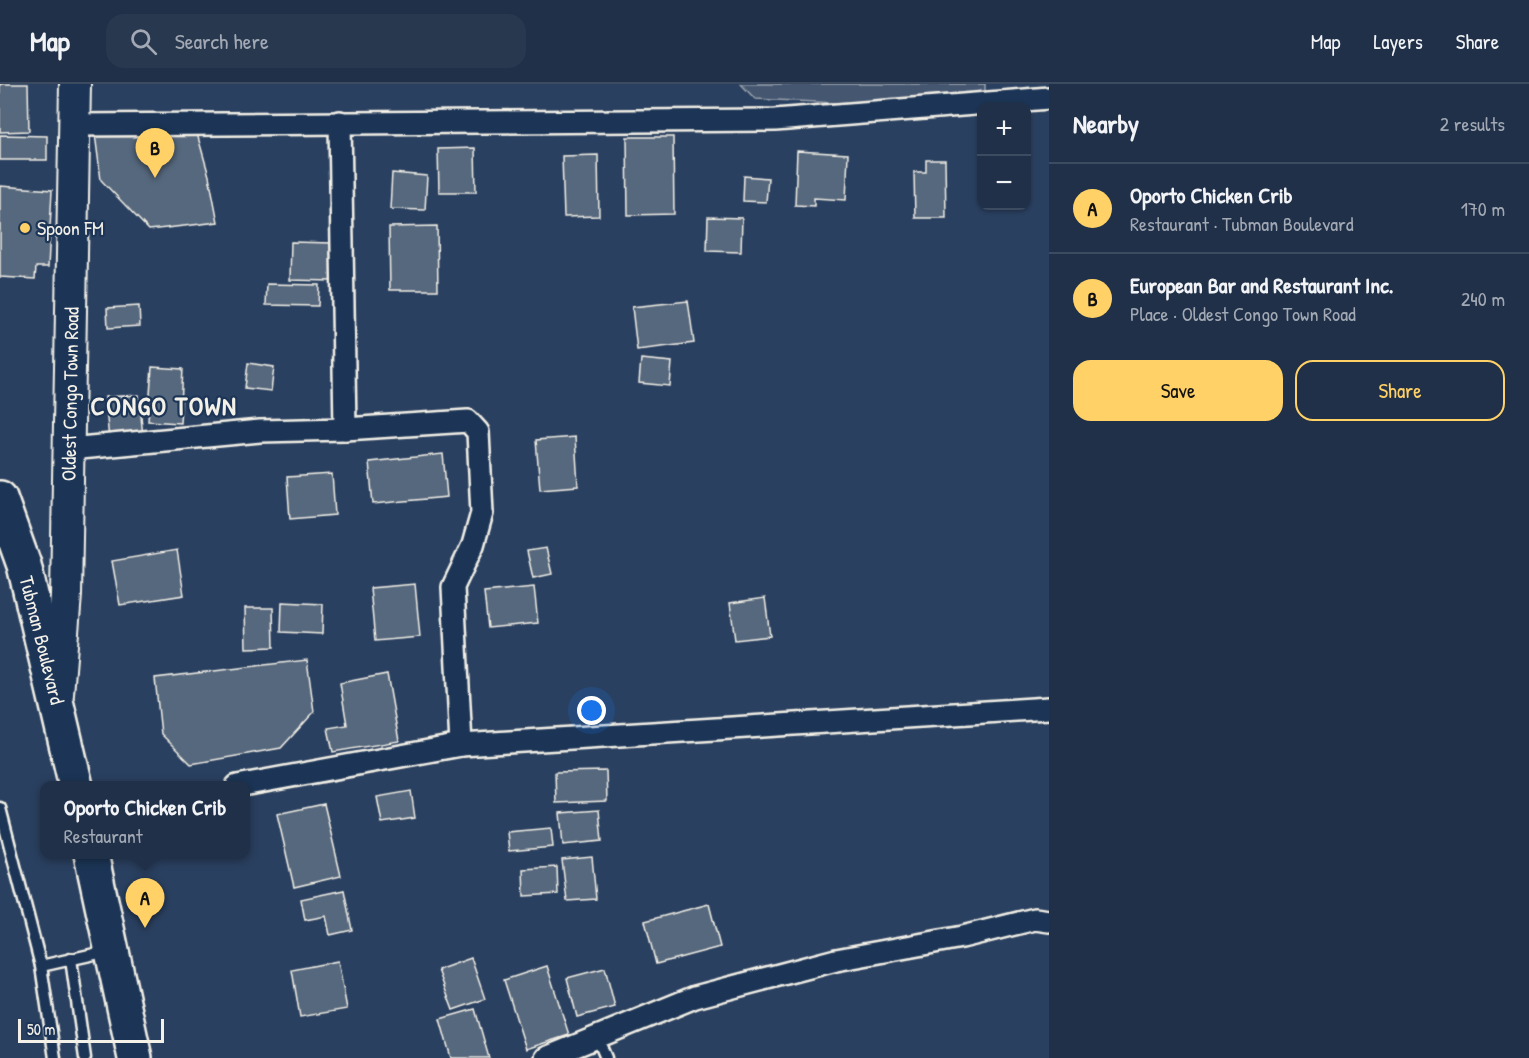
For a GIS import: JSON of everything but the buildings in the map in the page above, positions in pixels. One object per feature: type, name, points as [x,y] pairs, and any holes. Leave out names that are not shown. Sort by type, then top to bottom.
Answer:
[{"type":"highway","name":"Tubman Boulevard","points":[[0,498],[24,565],[75,781]]},
{"type":"highway","points":[[92,859],[135,1058]]},
{"type":"street","name":"Oldest Congo Town Road","points":[[57,703],[66,595],[75,84]]},
{"type":"street","points":[[74,125],[775,120],[1049,98]]},
{"type":"street","points":[[340,122],[345,429]]},
{"type":"street","points":[[69,449],[260,431],[345,429],[468,421],[478,432],[482,513],[473,545],[453,587],[461,745]]},
{"type":"street","points":[[250,784],[461,745],[1049,708]]},
{"type":"street","points":[[546,1058],[695,997],[836,960],[962,937],[1035,919],[1049,921]]},
{"type":"lane","points":[[0,808],[40,966],[55,1058]]},
{"type":"lane","points":[[40,966],[112,950]]},
{"type":"lane","points":[[71,959],[86,1058]]},
{"type":"lane","points":[[597,1037],[606,1058]]},
{"type":"shaded area","points":[[741,84],[985,84],[985,102],[977,102],[977,110],[755,99]]},
{"type":"place","name":"European Bar and Restaurant Inc.","points":[[155,178]]},
{"type":"place","name":"Spoon FM","points":[[25,228]]},
{"type":"place","name":"Oporto Chicken Crib","points":[[145,928]]},
{"type":"district","name":"CONGO TOWN","points":[[164,406]]}]
